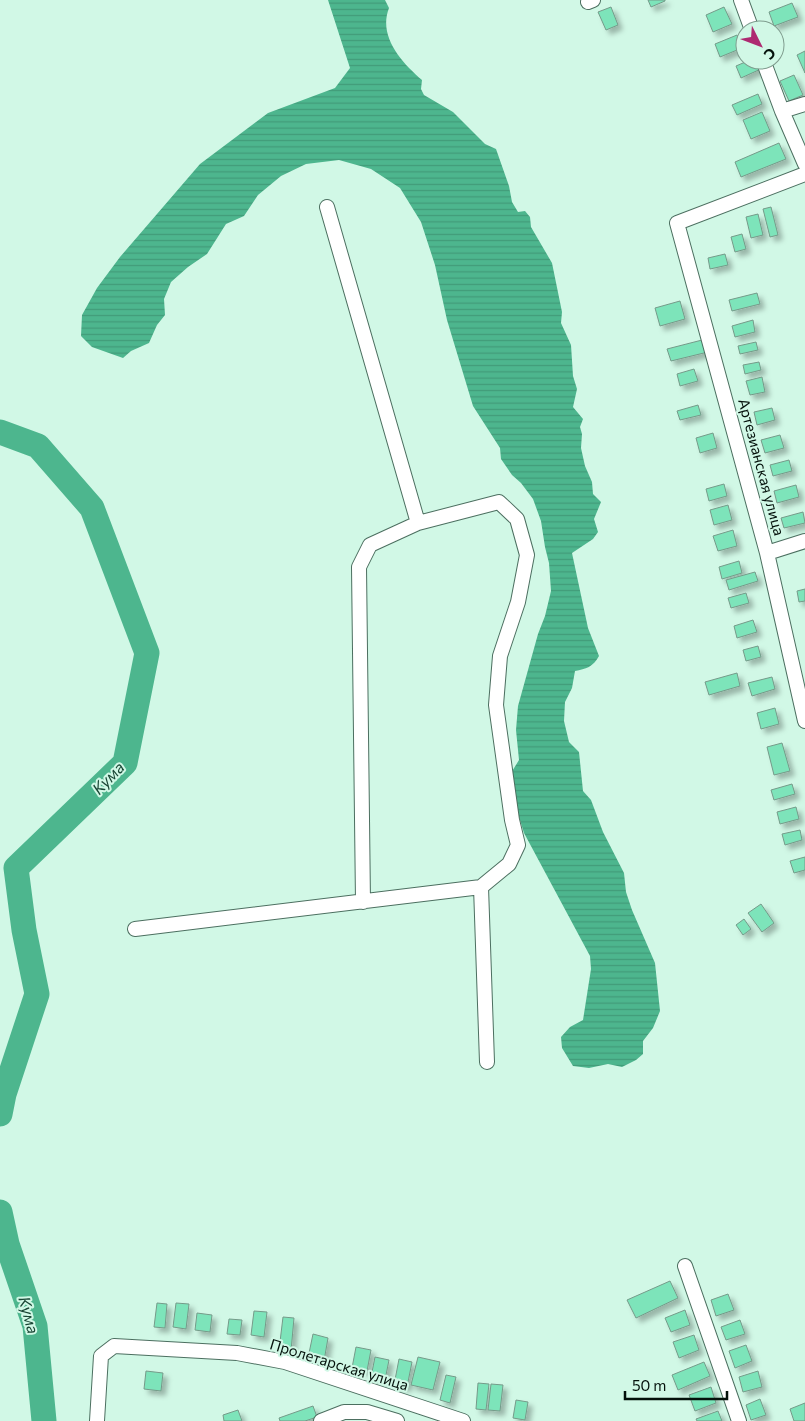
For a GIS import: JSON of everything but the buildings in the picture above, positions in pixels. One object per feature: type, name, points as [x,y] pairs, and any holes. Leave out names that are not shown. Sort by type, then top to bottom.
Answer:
[{"type":"street","points":[[741,0],[748,20]]},
{"type":"street","points":[[767,70],[805,164]]},
{"type":"street","points":[[782,111],[805,104]]},
{"type":"street","name":"Артезианская улица","points":[[805,174],[677,223],[767,553],[805,721]]},
{"type":"street","points":[[327,206],[418,523]]},
{"type":"street","points":[[135,930],[363,902],[481,887],[509,864],[518,845],[512,820],[496,705],[500,656],[518,602],[527,554],[517,520],[499,502],[418,523],[370,545],[359,567],[363,902]]},
{"type":"street","points":[[767,553],[805,541]]},
{"type":"street","points":[[481,887],[487,1062]]},
{"type":"street","points":[[685,1266],[739,1421]]},
{"type":"street","name":"Пролетарская улица","points":[[97,1421],[101,1356],[114,1346],[237,1353],[285,1362],[463,1421]]},
{"type":"street","points":[[321,1421],[344,1412],[367,1412],[397,1421]]},
{"type":"shaded area","points":[[328,0],[385,0],[389,8],[386,18],[389,38],[399,57],[422,80],[421,89],[424,95],[453,112],[485,144],[496,149],[509,186],[512,202],[518,212],[525,211],[530,217],[531,227],[552,263],[562,312],[561,323],[571,345],[573,376],[577,389],[573,407],[583,419],[580,427],[582,434],[581,448],[585,466],[592,482],[593,494],[601,502],[594,519],[598,532],[593,539],[572,553],[588,628],[599,656],[589,667],[575,671],[572,688],[565,702],[564,721],[569,742],[579,752],[583,791],[591,800],[603,832],[624,873],[626,892],[632,910],[655,963],[660,1011],[653,1028],[643,1041],[643,1054],[622,1067],[608,1064],[589,1068],[573,1066],[562,1048],[561,1037],[570,1027],[583,1020],[591,969],[590,956],[524,833],[514,801],[511,773],[519,760],[516,730],[518,706],[551,591],[549,563],[541,521],[533,499],[501,459],[500,448],[473,406],[447,320],[435,265],[421,222],[400,188],[371,169],[339,160],[306,164],[281,176],[258,195],[244,216],[226,224],[207,254],[171,282],[164,299],[165,315],[157,325],[149,343],[131,351],[123,358],[92,347],[81,336],[82,315],[97,288],[120,257],[200,164],[268,113],[335,88],[350,68]]},
{"type":"waterway","name":"Кума","points":[[0,432],[38,446],[92,508],[147,653],[125,763],[16,868],[24,930],[37,994],[4,1094],[0,1114]]},
{"type":"waterway","name":"Кума","points":[[0,1212],[7,1244],[35,1326],[44,1421]]}]
